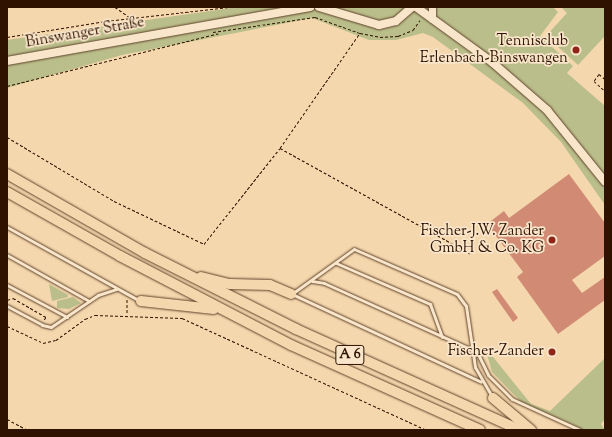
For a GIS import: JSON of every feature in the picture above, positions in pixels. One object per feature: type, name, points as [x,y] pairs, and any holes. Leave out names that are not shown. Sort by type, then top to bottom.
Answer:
[{"type":"highway","name":"A 6","points":[[7,174],[183,272],[381,370],[520,430]]},
{"type":"highway","name":"A 6","points":[[7,192],[222,310],[291,345],[480,430]]},
{"type":"highway","points":[[183,272],[230,284],[270,285],[291,294]]},
{"type":"highway","points":[[141,301],[222,310]]},
{"type":"highway","points":[[493,398],[531,430]]},
{"type":"main road","name":"Binswanger Straße","points":[[7,61],[310,7]]},
{"type":"main road","points":[[319,7],[379,25],[396,21],[412,7]]},
{"type":"main road","points":[[420,9],[493,63],[546,110],[605,182]]},
{"type":"street","points":[[432,7],[432,19]]},
{"type":"lane","points":[[7,227],[116,289],[141,301]]},
{"type":"lane","points":[[291,294],[312,281],[350,251],[358,250],[462,298],[470,326],[471,350],[481,382],[493,398]]},
{"type":"lane","points":[[7,255],[89,301]]},
{"type":"lane","points":[[336,263],[430,304],[442,337]]},
{"type":"lane","points":[[312,281],[324,283],[471,350],[481,356],[488,375],[512,399],[580,430]]},
{"type":"lane","points":[[7,285],[67,317]]},
{"type":"lane","points":[[7,306],[46,327],[67,317],[89,301],[116,289]]},
{"type":"lane","points":[[291,294],[481,382]]},
{"type":"path","points":[[115,7],[131,19]]},
{"type":"path","points":[[7,37],[131,19],[229,7]]},
{"type":"path","points":[[7,86],[195,39],[311,17],[360,33],[380,37],[398,36],[419,25],[420,9]]},
{"type":"path","points":[[207,32],[223,33]]},
{"type":"path","points":[[7,137],[114,201],[204,244],[280,148],[360,33]]},
{"type":"path","points":[[605,79],[599,74],[594,81],[605,91]]},
{"type":"path","points":[[280,148],[471,254]]},
{"type":"path","points":[[127,314],[128,295]]},
{"type":"path","points":[[7,300],[13,298],[46,317]]},
{"type":"path","points":[[7,326],[36,342],[47,343],[89,317],[127,314],[182,318],[427,430]]},
{"type":"path","points":[[7,419],[28,430]]},
{"type":"green space","points":[[238,7],[553,7],[558,12],[540,36],[573,66],[567,73],[605,106],[605,205],[561,142],[523,103],[433,37],[423,33],[396,40],[369,40],[312,18],[122,55],[7,88],[7,40]]},
{"type":"green space","name":"Tennisclub Erlenbach-Binswangen","points":[[561,7],[605,7],[605,36],[578,65],[546,36],[567,13]]},
{"type":"green space","points":[[49,284],[68,295],[68,297],[52,301]]},
{"type":"green space","points":[[73,297],[81,303],[69,309],[57,308],[57,301]]},
{"type":"green space","points":[[485,347],[531,404],[550,411],[605,358],[605,419],[601,424],[605,430],[584,430],[521,402],[492,372]]},
{"type":"building","name":"Fischer-J.W. Zander GmbH & Co. KG","points":[[569,174],[605,223],[605,256],[572,280],[582,293],[605,277],[605,300],[558,334],[517,277],[523,272],[487,224],[504,211],[509,218]]},
{"type":"building","points":[[497,289],[518,318],[513,322],[492,292]]},
{"type":"place","name":"Tennisclub Erlenbach-Binswangen","points":[[576,50]]},
{"type":"place","name":"Fischer-J.W. Zander GmbH & Co. KG","points":[[552,240]]},
{"type":"place","name":"Fischer-Zander","points":[[552,352]]}]
